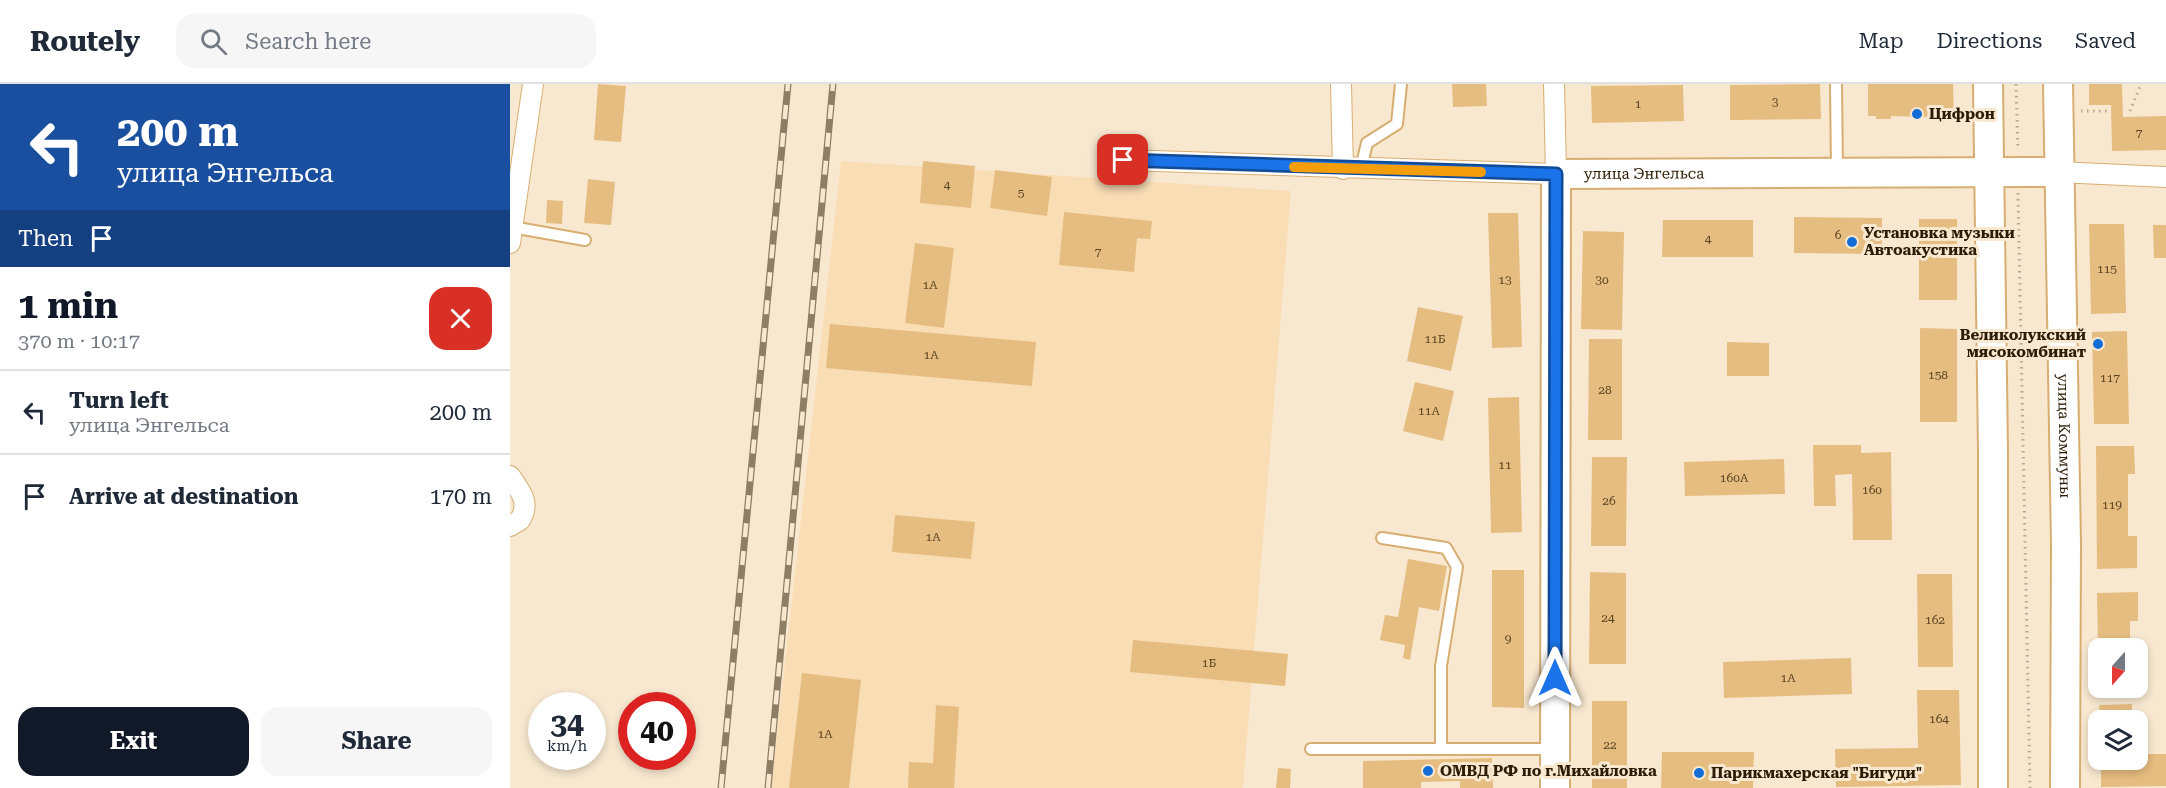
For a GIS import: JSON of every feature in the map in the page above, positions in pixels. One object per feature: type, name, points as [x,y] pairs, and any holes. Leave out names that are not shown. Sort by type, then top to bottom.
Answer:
[{"type":"street","points":[[511,235],[533,84]]},
{"type":"street","points":[[1341,84],[1352,168]]},
{"type":"street","points":[[1554,84],[1556,174],[1555,788]]},
{"type":"street","points":[[1988,84],[1993,788]]},
{"type":"street","name":"улица Коммуны","points":[[2058,97],[2066,544],[2065,788]]},
{"type":"street","name":"улица Энгельса","points":[[1123,160],[1556,174],[2018,171],[2166,177]]},
{"type":"street","points":[[510,476],[524,494],[525,504],[520,520],[510,526]]},
{"type":"lane","points":[[1352,168],[1367,143],[1396,124],[1401,84]]},
{"type":"lane","points":[[1836,84],[1837,172]]},
{"type":"lane","points":[[511,235],[585,240]]},
{"type":"lane","points":[[1382,538],[1446,548],[1457,567],[1441,666],[1441,749]]},
{"type":"lane","points":[[1311,748],[1555,749]]},
{"type":"path","points":[[2016,84],[2030,788]]},
{"type":"path","points":[[2130,111],[2141,84]]},
{"type":"path","points":[[2058,97],[2111,111]]},
{"type":"shaded area","points":[[841,161],[1291,191],[1243,788],[771,788]]},
{"type":"building","points":[[598,84],[626,86],[621,142],[594,140]]},
{"type":"building","points":[[1452,84],[1486,84],[1487,106],[1453,107]]},
{"type":"building","points":[[1820,84],[1821,119],[1730,120],[1730,85]]},
{"type":"building","points":[[1868,84],[1953,84],[1954,118],[1891,116],[1891,119],[1876,119],[1876,116],[1868,116]]},
{"type":"building","points":[[2089,84],[2122,84],[2123,117],[2166,116],[2166,150],[2112,151],[2111,105],[2089,105]]},
{"type":"building","points":[[1683,85],[1684,121],[1592,123],[1591,86]]},
{"type":"building","points":[[923,161],[975,166],[971,208],[920,203]]},
{"type":"building","points":[[995,170],[1052,177],[1047,216],[990,208]]},
{"type":"building","points":[[588,179],[615,182],[611,225],[584,223]]},
{"type":"building","points":[[547,200],[563,201],[562,224],[546,223]]},
{"type":"building","points":[[1064,212],[1152,221],[1150,239],[1137,238],[1134,272],[1059,265]]},
{"type":"building","points":[[1488,213],[1518,213],[1522,347],[1492,348]]},
{"type":"building","points":[[1794,217],[1882,218],[1882,254],[1794,253]]},
{"type":"building","points":[[1919,219],[1957,219],[1957,300],[1919,300]]},
{"type":"building","points":[[1663,220],[1753,220],[1753,257],[1662,257]]},
{"type":"building","points":[[2089,224],[2124,224],[2126,313],[2091,314]]},
{"type":"building","points":[[2153,225],[2166,225],[2166,258],[2154,258]]},
{"type":"building","points":[[1583,231],[1624,232],[1622,330],[1581,329]]},
{"type":"building","points":[[915,243],[954,248],[944,328],[905,323]]},
{"type":"building","points":[[1418,307],[1463,316],[1451,371],[1407,361]]},
{"type":"building","points":[[830,324],[1036,342],[1032,386],[826,368]]},
{"type":"building","points":[[1920,328],[1957,329],[1957,422],[1920,422]]},
{"type":"building","points":[[2127,331],[2129,424],[2094,424],[2092,332]]},
{"type":"building","points":[[1589,339],[1622,339],[1622,440],[1588,440]]},
{"type":"building","points":[[1727,342],[1769,343],[1769,376],[1727,376]]},
{"type":"building","points":[[1415,382],[1454,391],[1443,441],[1403,431]]},
{"type":"building","points":[[1519,397],[1522,532],[1491,533],[1488,398]]},
{"type":"building","points":[[1813,445],[1861,445],[1861,453],[1891,452],[1892,540],[1853,540],[1852,474],[1835,475],[1836,506],[1814,506]]},
{"type":"building","points":[[2096,446],[2134,446],[2135,474],[2128,474],[2128,536],[2137,536],[2137,568],[2097,569]]},
{"type":"building","points":[[1592,457],[1627,457],[1626,546],[1591,546]]},
{"type":"building","points":[[1784,459],[1785,494],[1685,496],[1684,462]]},
{"type":"building","points":[[895,515],[975,522],[971,559],[892,552]]},
{"type":"building","points":[[1408,559],[1447,566],[1439,611],[1419,607],[1410,660],[1403,658],[1405,645],[1380,640],[1385,615],[1398,617]]},
{"type":"building","points":[[1492,570],[1524,570],[1524,708],[1492,707]]},
{"type":"building","points":[[1590,572],[1626,573],[1626,664],[1589,664]]},
{"type":"building","points":[[1917,574],[1952,574],[1953,667],[1918,667]]},
{"type":"building","points":[[2138,592],[2138,621],[2130,621],[2130,638],[2098,638],[2097,593]]},
{"type":"building","points":[[1133,640],[1288,654],[1285,686],[1130,672]]},
{"type":"building","points":[[1851,658],[1852,694],[1724,698],[1723,662]]},
{"type":"building","points":[[802,673],[861,680],[849,788],[789,788]]},
{"type":"building","points":[[1917,690],[1959,690],[1961,785],[1836,787],[1835,749],[1918,748]]},
{"type":"building","points":[[1592,701],[1627,701],[1627,788],[1592,788]]},
{"type":"building","points":[[2132,704],[2132,710],[2099,710],[2099,705]]},
{"type":"building","points":[[936,705],[959,707],[954,788],[908,788],[909,762],[933,763]]},
{"type":"building","points":[[1662,752],[1754,752],[1753,788],[1661,788]]},
{"type":"building","points":[[2148,754],[2166,754],[2166,786],[2101,787],[2101,770],[2148,770]]},
{"type":"building","name":"ОМВД РФ по г.Михайловка","points":[[1492,758],[1493,788],[1460,788],[1460,781],[1421,782],[1421,788],[1363,788],[1363,761]]},
{"type":"building","points":[[1278,768],[1291,769],[1290,788],[1276,788]]},
{"type":"railway","points":[[721,788],[788,84]]},
{"type":"railway","points":[[768,788],[833,84]]},
{"type":"slow traffic","points":[[1294,167],[1481,172]]},
{"type":"place","name":"Цифрон","points":[[1917,114]]},
{"type":"place","name":"Установка музыки Автоакустика","points":[[1852,242]]},
{"type":"place","name":"Великолукский мясокомбинат","points":[[2098,344]]},
{"type":"place","name":"ОМВД РФ по г.Михайловка","points":[[1428,771]]},
{"type":"place","name":"Парикмахерская \"Бигуди\"","points":[[1699,773]]},
{"type":"route","points":[[1123,160],[1343,169],[1556,174],[1555,678]]}]
